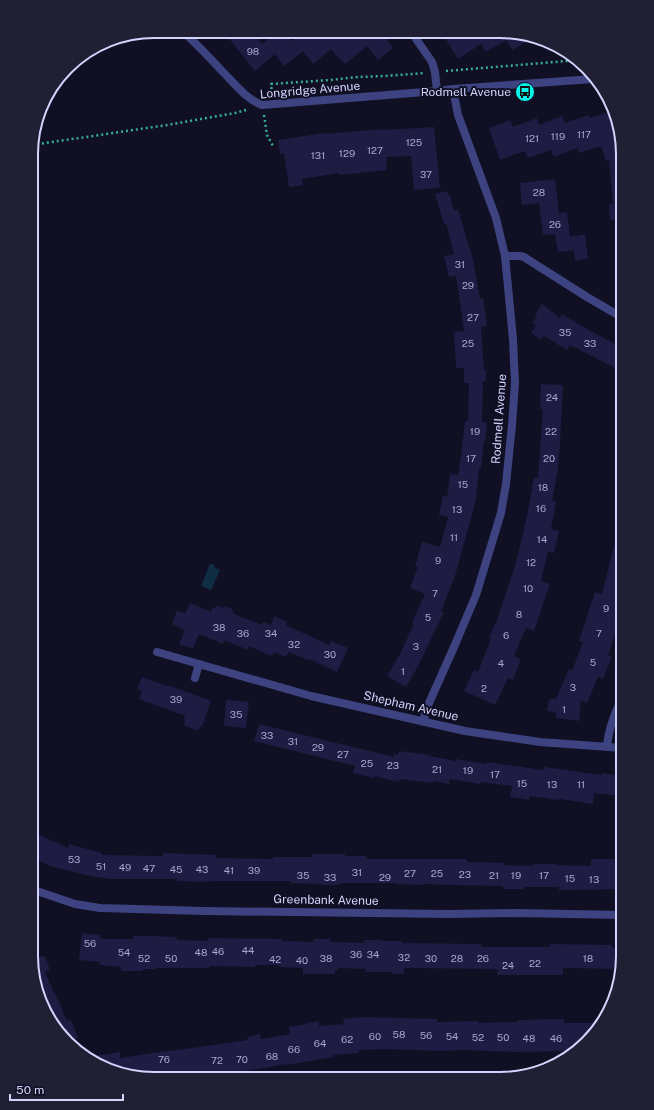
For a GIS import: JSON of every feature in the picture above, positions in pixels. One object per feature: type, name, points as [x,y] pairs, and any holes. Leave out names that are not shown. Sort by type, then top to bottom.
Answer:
[{"type":"street","points":[[189,38],[250,99],[262,105]]},
{"type":"street","points":[[415,38],[432,62],[435,72],[437,91]]},
{"type":"street","name":"Longridge Avenue","points":[[262,105],[588,78]]},
{"type":"street","name":"Rodmell Avenue","points":[[424,722],[425,712],[476,595],[501,513],[506,484],[515,383],[513,339],[505,256],[496,218],[458,115],[453,89]]},
{"type":"street","points":[[505,256],[524,257],[616,314]]},
{"type":"street","name":"Shepham Avenue","points":[[157,652],[311,696],[465,731],[540,742],[616,748]]},
{"type":"street","points":[[195,678],[199,664]]},
{"type":"street","points":[[607,747],[607,740],[616,712]]},
{"type":"street","name":"Greenbank Avenue","points":[[38,891],[75,904],[100,908],[204,911],[616,915]]},
{"type":"path","points":[[272,104],[271,84],[569,61]]},
{"type":"path","name":"Longridge Avenue","points":[[39,144],[236,113],[262,105]]},
{"type":"path","points":[[262,105],[267,135],[273,146]]},
{"type":"water","points":[[210,564],[213,564],[215,568],[220,570],[211,590],[201,586]]},
{"type":"building","points":[[229,38],[257,38],[262,44],[270,38],[289,38],[291,41],[295,38],[386,38],[393,48],[378,60],[367,46],[345,64],[331,49],[313,64],[303,51],[284,66],[275,54],[255,71]]},
{"type":"building","points":[[445,38],[500,38],[527,41],[512,50],[506,40],[486,52],[481,44],[458,59]]},
{"type":"building","points":[[608,112],[614,131],[616,154],[616,220],[610,220],[609,204],[613,204],[609,160],[606,161],[601,146],[579,153],[577,148],[554,157],[551,150],[528,158],[525,151],[500,160],[489,128],[510,120],[513,127],[537,118],[539,125],[562,116],[565,123],[588,115],[590,118]]},
{"type":"building","points":[[434,127],[440,188],[414,190],[411,156],[386,157],[387,170],[339,175],[339,173],[302,179],[303,185],[289,187],[284,153],[280,154],[278,140],[325,133]]},
{"type":"building","points":[[555,179],[559,213],[567,212],[570,237],[585,234],[588,259],[575,261],[574,250],[558,252],[555,234],[543,235],[539,203],[522,205],[520,183]]},
{"type":"building","points":[[447,191],[454,211],[458,209],[471,250],[480,298],[483,298],[487,326],[481,327],[484,370],[486,370],[486,381],[483,381],[482,422],[487,423],[481,469],[479,468],[476,500],[455,576],[441,611],[444,612],[418,666],[406,687],[387,676],[400,654],[414,624],[412,622],[425,594],[410,588],[418,567],[415,566],[422,542],[440,547],[448,517],[439,515],[443,496],[447,497],[450,474],[458,475],[465,421],[468,421],[469,383],[464,383],[464,368],[456,368],[454,332],[464,331],[461,309],[456,276],[449,277],[444,256],[454,254],[447,226],[444,224],[435,194]]},
{"type":"building","points":[[542,304],[560,318],[562,314],[616,344],[616,368],[570,345],[567,350],[544,336],[541,340],[531,333],[536,326],[532,323],[537,316],[535,315]]},
{"type":"building","points":[[541,384],[563,385],[558,469],[552,501],[556,501],[551,529],[559,531],[554,553],[548,551],[541,581],[550,584],[534,631],[526,628],[514,656],[521,659],[513,680],[508,678],[495,705],[464,691],[474,670],[478,672],[491,639],[489,638],[498,617],[515,566],[527,516],[534,477],[538,478],[543,409],[540,409]]},
{"type":"building","points":[[616,538],[616,632],[608,655],[612,656],[603,679],[598,677],[587,703],[581,700],[579,721],[556,718],[556,712],[547,711],[549,699],[556,699],[569,669],[572,671],[583,642],[579,641],[595,592],[602,594]]},
{"type":"building","points":[[190,603],[211,612],[213,607],[215,608],[217,605],[222,608],[225,606],[232,609],[234,614],[262,625],[263,622],[271,625],[274,616],[287,622],[286,625],[329,645],[331,641],[348,648],[337,672],[309,659],[308,660],[289,652],[286,657],[274,652],[272,656],[249,646],[248,650],[224,640],[223,644],[199,634],[193,648],[179,645],[185,630],[172,624],[177,610],[185,614]]},
{"type":"building","points":[[142,677],[211,701],[202,727],[200,726],[198,731],[184,725],[185,716],[139,699],[142,691],[137,689]]},
{"type":"building","points":[[226,700],[249,702],[246,728],[224,726]]},
{"type":"building","points":[[259,724],[394,757],[394,754],[398,755],[399,751],[430,755],[456,761],[456,759],[486,764],[486,762],[544,770],[544,767],[602,775],[602,773],[616,775],[616,796],[594,793],[593,804],[530,796],[529,800],[510,797],[512,786],[480,782],[480,784],[450,779],[449,784],[433,781],[433,783],[400,779],[399,782],[375,776],[374,778],[353,773],[355,766],[254,741]]},
{"type":"building","points":[[38,834],[68,848],[69,844],[102,853],[102,855],[163,856],[163,853],[216,855],[216,858],[273,859],[273,857],[312,857],[312,854],[345,854],[345,856],[366,856],[366,859],[467,859],[467,862],[504,863],[504,865],[533,866],[533,864],[555,864],[591,866],[591,859],[616,859],[616,889],[559,890],[559,887],[524,887],[524,889],[503,889],[503,886],[423,885],[395,883],[340,883],[340,885],[321,885],[291,883],[291,881],[209,882],[177,881],[177,879],[110,879],[90,876],[50,866],[38,860]]},
{"type":"building","points":[[82,933],[101,935],[100,939],[133,939],[133,936],[151,936],[177,937],[177,940],[208,941],[208,938],[282,939],[282,941],[314,942],[314,939],[330,939],[330,942],[364,943],[364,940],[382,940],[402,941],[402,943],[481,944],[481,947],[550,947],[550,944],[612,945],[612,948],[616,948],[615,969],[563,968],[563,975],[497,975],[498,969],[404,968],[404,974],[392,974],[392,972],[366,972],[366,969],[338,968],[338,970],[335,970],[335,974],[303,974],[303,968],[279,967],[279,965],[255,965],[255,967],[209,966],[209,968],[156,968],[143,969],[143,971],[121,971],[121,967],[100,965],[100,962],[79,960]]},
{"type":"building","points":[[45,956],[50,970],[45,972],[67,1021],[71,1020],[78,1038],[74,1040],[72,1038],[53,1014],[44,994],[40,979],[38,957]]},
{"type":"building","points":[[361,1017],[437,1019],[437,1022],[478,1021],[478,1023],[564,1019],[564,1023],[595,1023],[577,1043],[566,1051],[359,1050],[359,1053],[333,1055],[333,1057],[241,1072],[139,1071],[109,1063],[95,1056],[120,1052],[120,1058],[248,1040],[247,1037],[260,1034],[261,1039],[290,1034],[289,1027],[306,1023],[319,1021],[319,1026],[344,1024],[343,1019]]},
{"type":"place","name":"Rodmell Avenue","points":[[525,92]]}]
